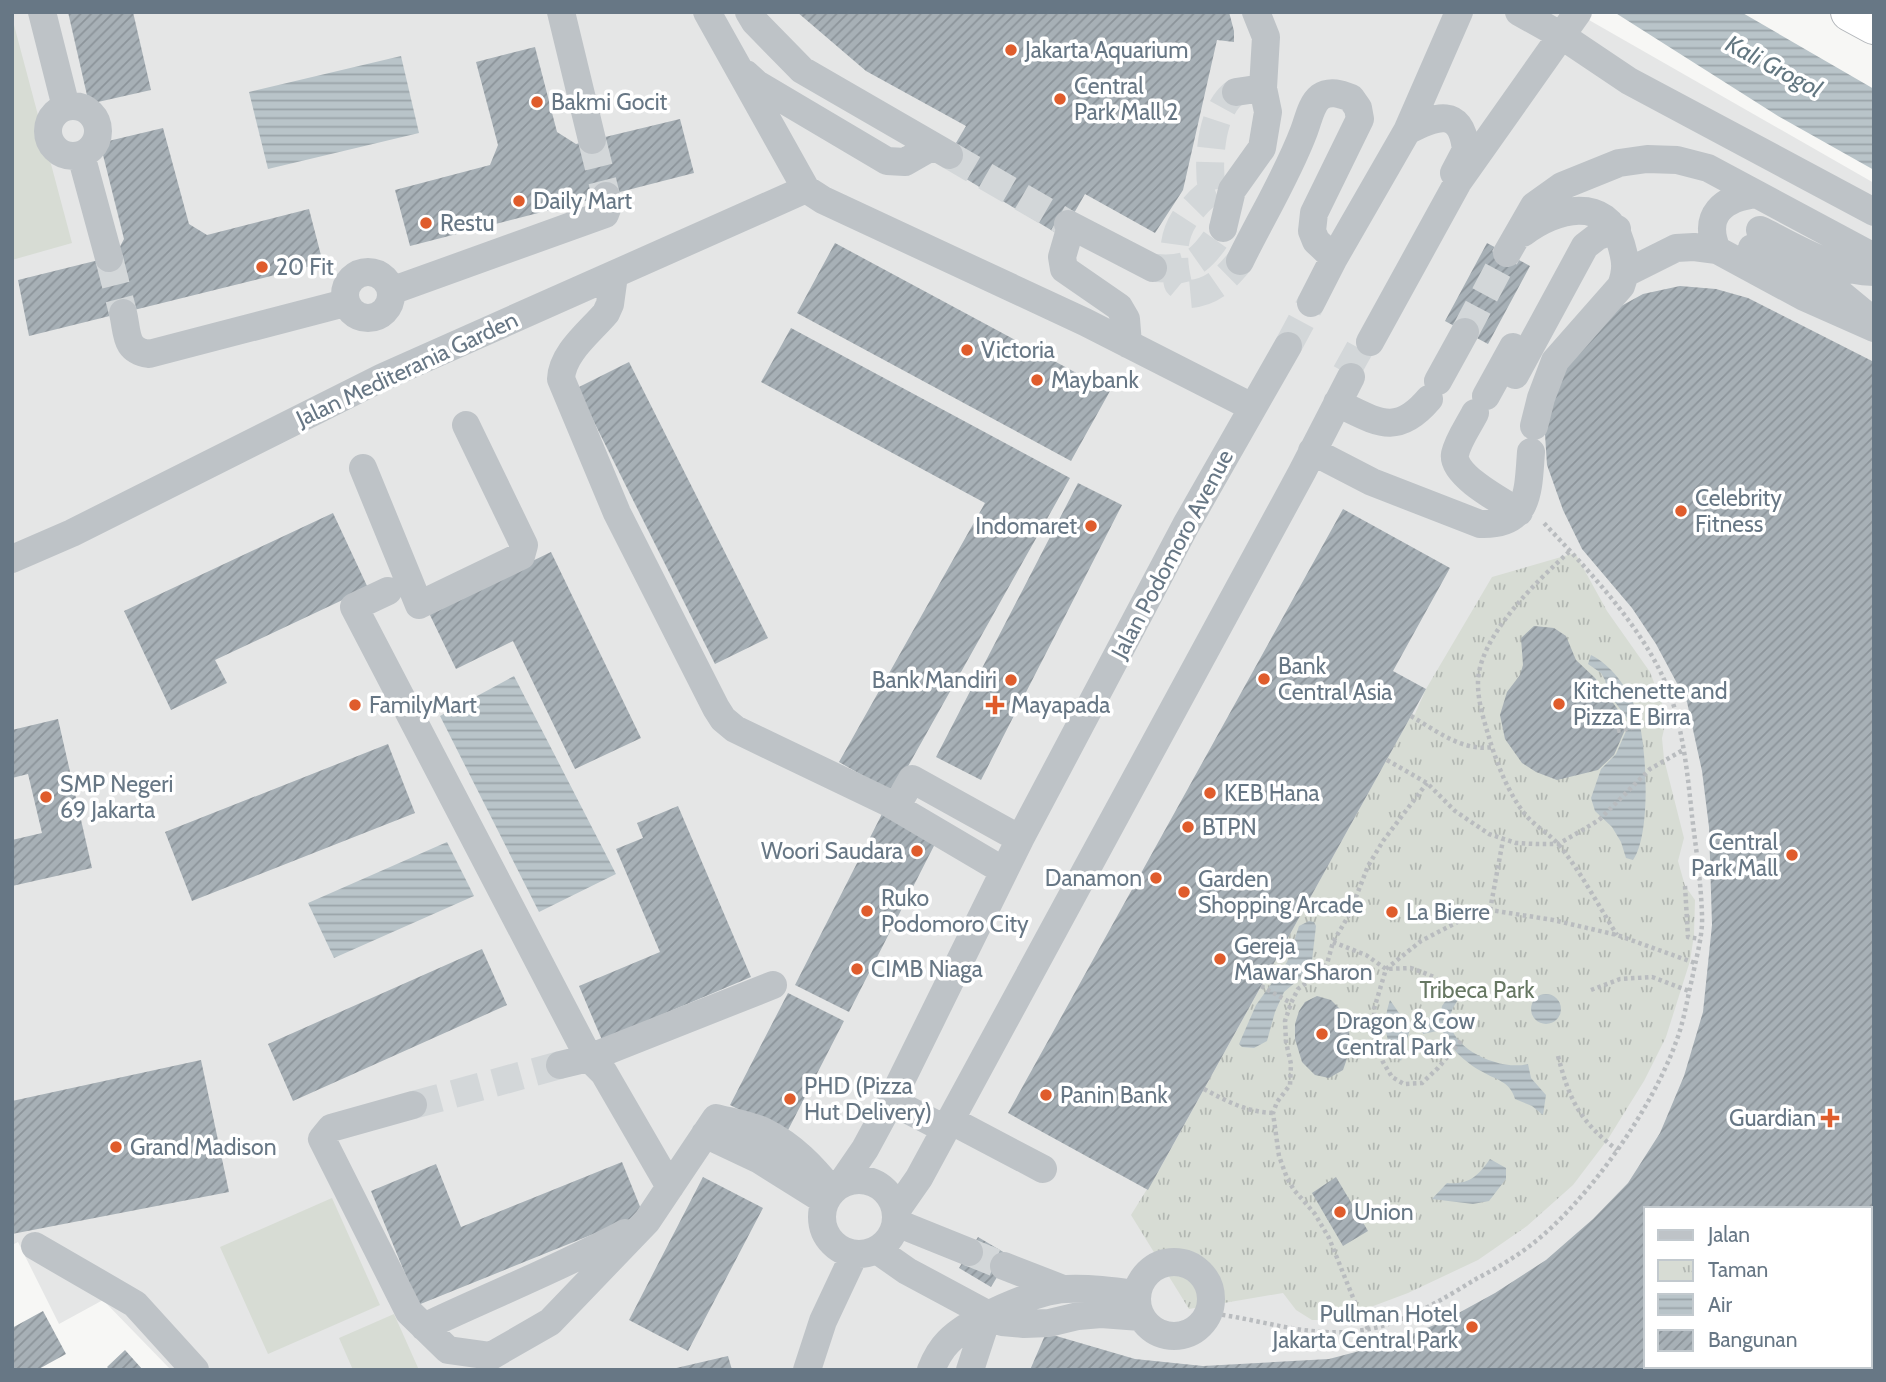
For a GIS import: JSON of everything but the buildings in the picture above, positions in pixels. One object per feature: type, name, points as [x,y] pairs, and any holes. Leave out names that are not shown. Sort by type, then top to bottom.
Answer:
[{"type":"highway","points":[[1850,12],[1874,25]]},
{"type":"street","points":[[42,12],[66,107],[53,115],[48,130],[49,138],[58,151],[73,156],[81,155],[108,258]]},
{"type":"street","points":[[561,12],[592,140]]},
{"type":"street","points":[[708,12],[806,189],[824,200],[1128,344],[1252,407]]},
{"type":"street","points":[[736,65],[757,84],[887,160],[905,162],[941,151],[802,70],[755,22],[749,12]]},
{"type":"street","points":[[1223,228],[1224,190],[1262,148],[1268,112],[1250,90],[1266,37],[1256,12]]},
{"type":"street","points":[[1311,303],[1407,131],[1459,12]]},
{"type":"street","points":[[1519,12],[1568,28],[1629,81],[1874,212]]},
{"type":"street","points":[[1407,131],[1430,119],[1443,117],[1459,126],[1466,150],[1368,340],[1458,182],[1568,28]]},
{"type":"street","points":[[1240,261],[1276,187],[1292,164],[1312,109],[1319,98],[1330,93],[1351,98],[1358,108],[1360,119],[1314,213],[1312,231],[1316,241],[1334,258]]},
{"type":"street","points":[[1307,462],[1371,482],[1480,524],[1500,523],[1519,512],[1529,485],[1532,439],[1541,398],[1555,362],[1621,286],[1626,273],[1626,260],[1617,229],[1605,218],[1579,210],[1564,212],[1531,227],[1510,248],[1534,206],[1562,186],[1619,163],[1647,159],[1676,160],[1708,168],[1874,257]]},
{"type":"street","name":"Jalan Mediterania Garden","points":[[12,559],[72,533],[383,377],[806,189]]},
{"type":"street","points":[[1717,250],[1712,240],[1711,228],[1720,208],[1739,196],[1756,194]]},
{"type":"street","points":[[123,313],[131,348],[149,354],[345,303],[355,315],[362,318],[377,316],[388,306],[391,291],[605,214],[608,206],[606,196]]},
{"type":"street","points":[[1128,344],[1126,319],[1119,307],[1064,269],[1062,257],[1070,225],[1153,268]]},
{"type":"street","points":[[1515,375],[1585,246],[1598,236],[1617,229]]},
{"type":"street","points":[[1872,327],[1863,311],[1825,281],[1756,239],[1831,264],[1861,272],[1874,272]]},
{"type":"street","points":[[1626,273],[1676,248],[1717,250],[1804,297],[1872,327]]},
{"type":"street","points":[[614,275],[606,313],[567,360],[561,370],[561,379],[617,513],[723,719],[735,729],[895,807],[1004,871]]},
{"type":"street","points":[[1519,512],[1463,473],[1456,463],[1455,453],[1545,288]]},
{"type":"street","points":[[1337,403],[1378,422],[1391,423],[1416,414],[1433,390],[1465,332]]},
{"type":"street","name":"Jalan Podomoro Avenue","points":[[833,1192],[866,1149],[1020,839],[1186,525],[1287,346]]},
{"type":"street","points":[[896,1217],[1307,462],[1348,375],[1311,436],[1307,462]]},
{"type":"street","points":[[466,425],[524,545],[521,556],[401,604],[354,607],[589,1058],[604,1073],[670,1187]]},
{"type":"street","points":[[363,468],[401,604]]},
{"type":"street","points":[[895,807],[912,779],[1020,839]]},
{"type":"street","points":[[560,1065],[589,1058],[773,985]]},
{"type":"street","points":[[891,1101],[1043,1169]]},
{"type":"street","points":[[413,1105],[331,1128],[322,1139],[409,1312],[449,1350],[491,1356],[550,1322],[647,1221],[711,1126],[758,1159],[833,1192]]},
{"type":"street","points":[[807,1370],[823,1321],[865,1252],[886,1243],[893,1234],[896,1217],[893,1200],[886,1190],[864,1180],[833,1192],[821,1212],[826,1235],[842,1251],[865,1252],[907,1271],[1002,1322],[1024,1324],[1139,1306]]},
{"type":"street","points":[[896,1217],[969,1252]]},
{"type":"street","points":[[424,1327],[575,1260],[647,1221]]},
{"type":"street","points":[[34,1246],[135,1304],[195,1370]]},
{"type":"street","points":[[1183,1263],[1204,1277],[1209,1288],[1211,1301],[1208,1313],[1193,1331],[1182,1335],[1158,1333],[1148,1326],[1139,1306],[1140,1283],[1147,1273],[1158,1265],[1183,1263]]},
{"type":"street","points":[[1004,1266],[1063,1289]]},
{"type":"street","points":[[931,1370],[947,1342],[963,1329],[1022,1301],[1063,1289],[1094,1289],[1139,1306]]},
{"type":"street","points":[[970,1370],[988,1315]]},
{"type":"path","points":[[1208,1313],[1245,1317],[1283,1328],[1314,1333],[1336,1333],[1368,1329],[1408,1315],[1454,1292],[1531,1245],[1589,1187],[1617,1150],[1649,1099],[1676,1043],[1700,939],[1702,917],[1677,718],[1672,698],[1655,662],[1627,619],[1549,528]]},
{"type":"path","points":[[1569,552],[1535,583],[1490,643],[1481,662],[1479,693],[1492,747],[1511,793],[1525,814],[1558,844],[1617,935]]},
{"type":"path","points":[[1411,716],[1462,744],[1482,749],[1492,747]]},
{"type":"path","points":[[1617,730],[1677,718]]},
{"type":"path","points":[[1387,760],[1427,783],[1455,811],[1480,829],[1503,841],[1535,845],[1558,844],[1599,820],[1650,769],[1683,750]]},
{"type":"path","points":[[1368,1329],[1329,1238],[1315,1214],[1287,1178],[1279,1156],[1273,1113],[1277,1102],[1290,1085],[1291,1064],[1285,1021],[1291,1003],[1298,989],[1327,964],[1333,942],[1349,915],[1368,866],[1383,841],[1427,783]]},
{"type":"path","points":[[1490,910],[1503,841]]},
{"type":"path","points":[[1685,886],[1688,937],[1700,939]]},
{"type":"path","points":[[1461,1042],[1422,1083],[1404,1084],[1392,1077],[1383,1062],[1375,1040],[1374,1009],[1386,968],[1421,941],[1471,915],[1490,910],[1553,920],[1617,935],[1695,963]]},
{"type":"path","points":[[1333,942],[1366,955],[1386,968],[1411,968],[1434,977],[1463,999]]},
{"type":"path","points":[[1591,990],[1620,979],[1652,977],[1689,991]]},
{"type":"path","points":[[1263,987],[1291,1003]]},
{"type":"path","points":[[1558,1056],[1575,1108],[1593,1131],[1617,1150]]},
{"type":"path","points":[[1204,1089],[1241,1107],[1273,1113]]},
{"type":"shaded area","points":[[12,12],[1575,12],[1874,183],[1874,1370],[171,1370],[103,1300],[59,1324],[18,1242],[12,1245]]},
{"type":"green space","points":[[14,25],[72,243],[12,260],[12,26]]},
{"type":"green space","name":"Tribeca Park","points":[[1575,553],[1607,611],[1650,672],[1664,709],[1664,759],[1684,838],[1678,861],[1685,886],[1695,900],[1690,961],[1666,1037],[1644,1081],[1608,1139],[1573,1185],[1527,1226],[1478,1260],[1408,1293],[1336,1320],[1312,1320],[1296,1310],[1283,1293],[1189,1309],[1131,1215],[1162,1165],[1411,716],[1415,714],[1426,689],[1492,577]]},
{"type":"green space","points":[[332,1198],[380,1305],[268,1354],[220,1247]]},
{"type":"green space","points":[[394,1314],[419,1370],[353,1370],[339,1338]]},
{"type":"water","name":"Kali Grogol","points":[[1614,12],[1741,12],[1874,89],[1874,170],[1778,116]]},
{"type":"water","points":[[401,56],[419,133],[268,169],[249,92]]},
{"type":"water","points":[[1591,655],[1612,671],[1623,684],[1639,721],[1645,762],[1645,809],[1639,847],[1633,860],[1626,858],[1621,842],[1612,827],[1595,811],[1591,798],[1601,769],[1616,754],[1626,731],[1627,718],[1608,693],[1601,673],[1588,664]]},
{"type":"water","points":[[514,676],[616,874],[539,912],[440,716]]},
{"type":"water","points":[[447,842],[474,896],[334,958],[308,903]]},
{"type":"water","points":[[1309,921],[1316,926],[1311,969],[1284,992],[1267,1041],[1254,1048],[1242,1047],[1239,1044],[1256,1005],[1287,962],[1299,926]]},
{"type":"water","points":[[1453,990],[1462,996],[1452,1010],[1451,1024],[1456,1037],[1481,1057],[1497,1063],[1528,1064],[1531,1078],[1546,1095],[1543,1115],[1532,1106],[1515,1099],[1510,1088],[1502,1082],[1464,1059],[1453,1048],[1442,1030],[1423,1034],[1421,1019],[1440,1016],[1442,1006]]},
{"type":"water","points":[[1546,994],[1557,998],[1561,1009],[1557,1020],[1546,1024],[1535,1020],[1531,1009],[1535,998]]},
{"type":"water","points":[[1390,1000],[1410,1029],[1401,1061],[1391,1047],[1386,1032]]},
{"type":"water","points":[[1490,1159],[1506,1168],[1506,1179],[1489,1201],[1473,1204],[1432,1199],[1447,1183],[1472,1178]]},
{"type":"tunnel","points":[[1212,190],[1210,166],[1216,123],[1221,110],[1236,92]]},
{"type":"tunnel","points":[[592,140],[606,196]]},
{"type":"tunnel","points":[[949,155],[1068,224]]},
{"type":"tunnel","points":[[1215,190],[1194,207],[1177,233],[1174,263],[1178,284],[1190,294],[1198,293],[1224,278],[1240,261]]},
{"type":"tunnel","points":[[1156,268],[1189,265],[1203,255],[1223,228]]},
{"type":"tunnel","points":[[1465,332],[1507,253]]},
{"type":"tunnel","points":[[109,258],[123,313]]},
{"type":"tunnel","points":[[1288,346],[1311,303]]},
{"type":"tunnel","points":[[1346,373],[1366,337]]},
{"type":"tunnel","points":[[413,1105],[560,1065]]},
{"type":"tunnel","points":[[969,1252],[1004,1266]]},
{"type":"place","name":"Jakarta Aquarium","points":[[1011,50]]},
{"type":"place","name":"Central Park Mall 2","points":[[1060,99]]},
{"type":"place","name":"Bakmi Gocit","points":[[537,102]]},
{"type":"place","name":"Daily Mart","points":[[519,201]]},
{"type":"place","name":"Restu","points":[[426,223]]},
{"type":"place","name":"20 Fit","points":[[262,267]]},
{"type":"place","name":"Victoria","points":[[967,350]]},
{"type":"place","name":"Maybank","points":[[1037,380]]},
{"type":"place","name":"Celebrity Fitness","points":[[1681,511]]},
{"type":"place","name":"Indomaret","points":[[1091,526]]},
{"type":"place","name":"Bank Central Asia","points":[[1264,679]]},
{"type":"place","name":"Bank Mandiri","points":[[1011,680]]},
{"type":"place","name":"Kitchenette and Pizza E Birra","points":[[1559,704]]},
{"type":"place","name":"FamilyMart","points":[[355,705]]},
{"type":"place","name":"Mayapada","points":[[995,705]]},
{"type":"place","name":"KEB Hana","points":[[1210,793]]},
{"type":"place","name":"SMP Negeri 69 Jakarta","points":[[46,797]]},
{"type":"place","name":"BTPN","points":[[1188,827]]},
{"type":"place","name":"Woori Saudara","points":[[917,851]]},
{"type":"place","name":"Central Park Mall","points":[[1792,855]]},
{"type":"place","name":"Danamon","points":[[1156,878]]},
{"type":"place","name":"Garden Shopping Arcade","points":[[1184,892]]},
{"type":"place","name":"Ruko Podomoro City","points":[[867,911]]},
{"type":"place","name":"La Bierre","points":[[1392,912]]},
{"type":"place","name":"Gereja Mawar Sharon","points":[[1220,959]]},
{"type":"place","name":"CIMB Niaga","points":[[857,969]]},
{"type":"place","name":"Dragon & Cow Central Park","points":[[1322,1034]]},
{"type":"place","name":"Panin Bank","points":[[1046,1095]]},
{"type":"place","name":"PHD (Pizza Hut Delivery)","points":[[790,1099]]},
{"type":"place","name":"Guardian","points":[[1830,1118]]},
{"type":"place","name":"Grand Madison","points":[[116,1147]]},
{"type":"place","name":"Union","points":[[1340,1212]]},
{"type":"place","name":"Pullman Hotel Jakarta Central Park","points":[[1472,1327]]}]
